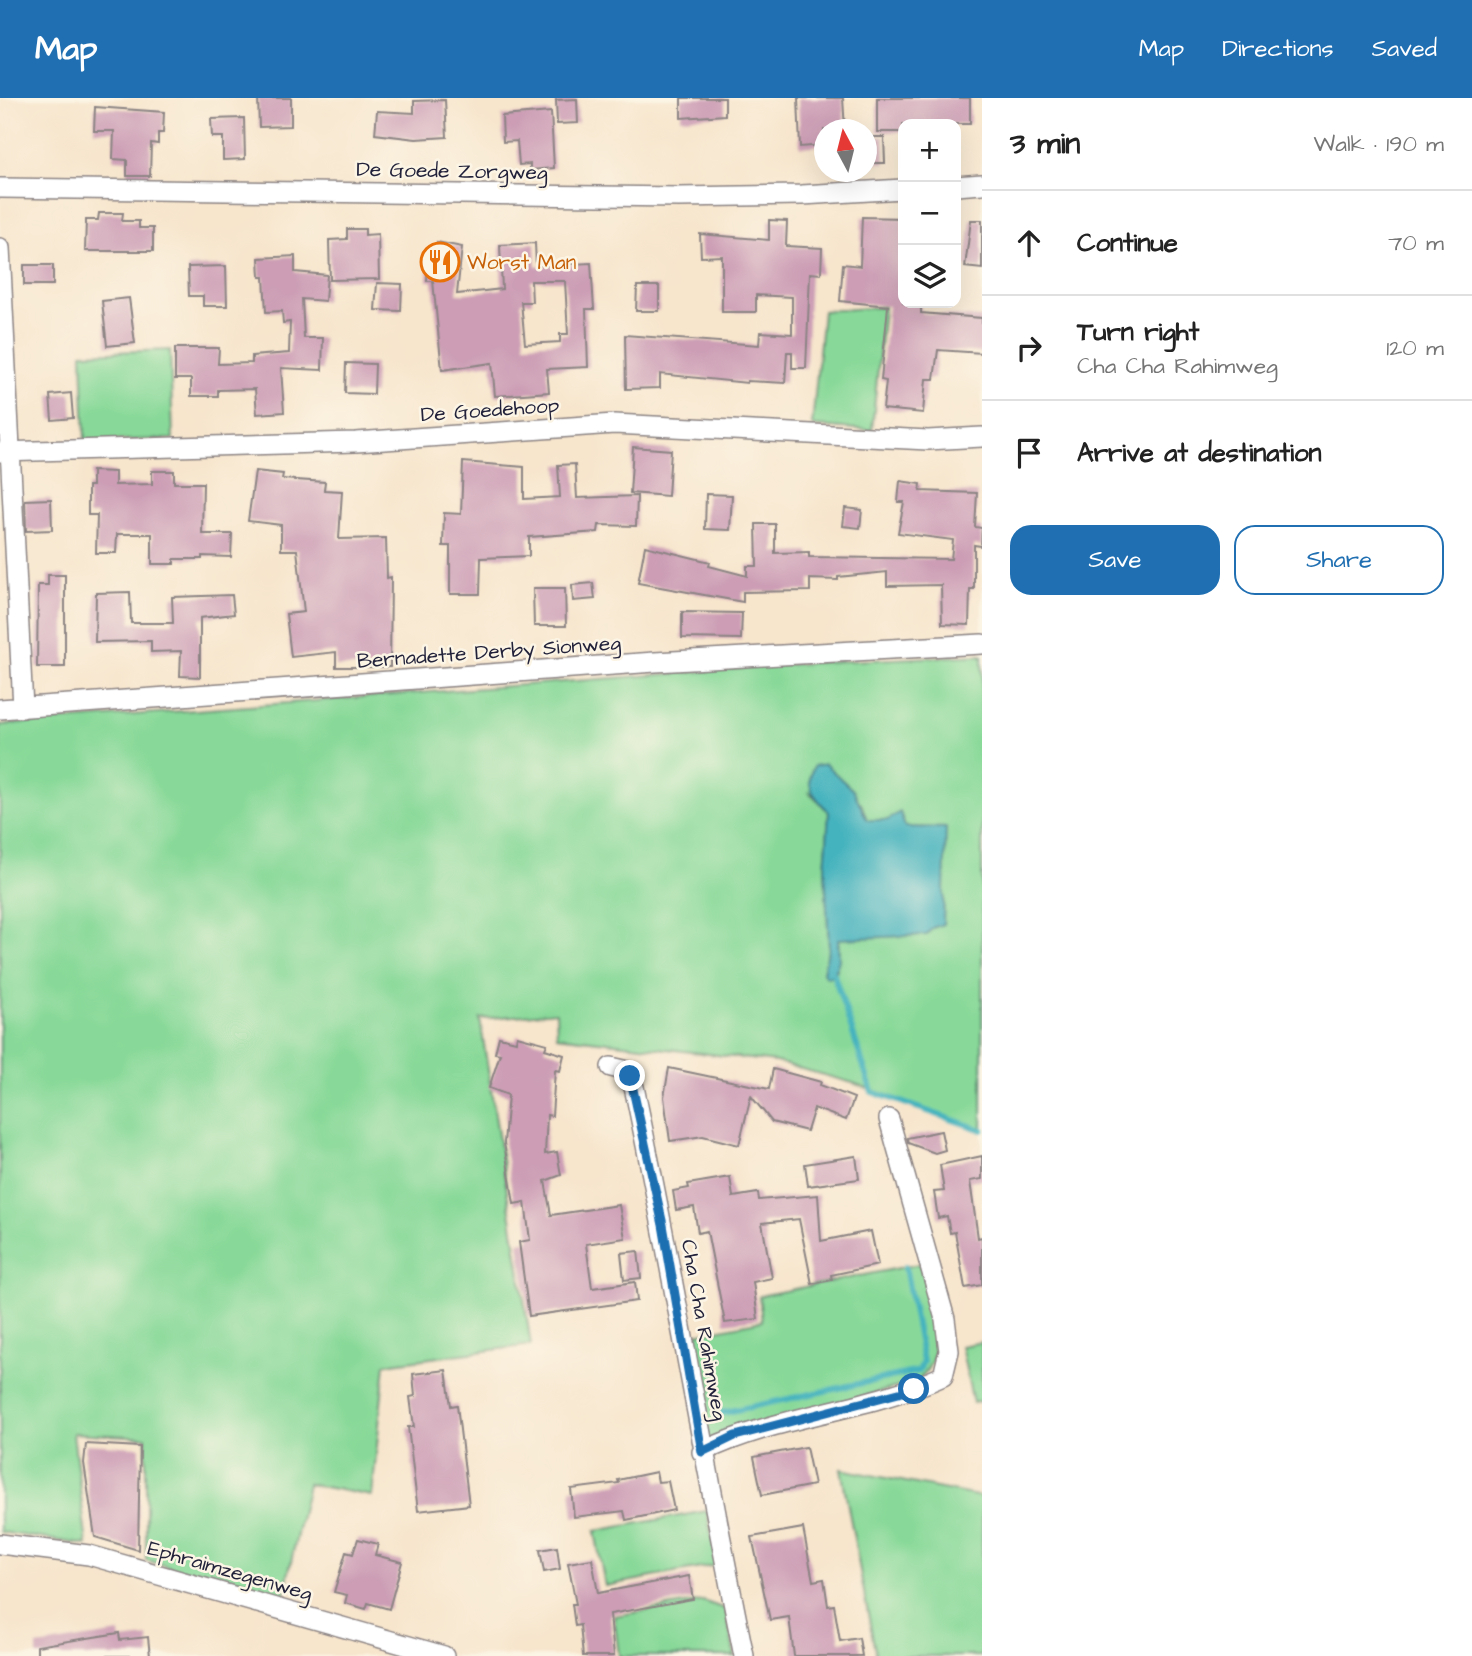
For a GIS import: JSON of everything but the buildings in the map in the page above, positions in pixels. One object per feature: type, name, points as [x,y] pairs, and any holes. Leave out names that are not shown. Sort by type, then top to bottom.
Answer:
[{"type":"street","points":[[961,186],[982,184]]},
{"type":"street","name":"De Goede Zorgweg","points":[[0,188],[680,197],[898,189]]},
{"type":"street","points":[[0,248],[5,452],[23,708]]},
{"type":"street","name":"De Goedehoop","points":[[5,452],[356,442],[614,424],[928,440],[982,437]]},
{"type":"street","name":"Bernadette Derby Sionweg","points":[[0,709],[655,662],[982,644]]},
{"type":"street","name":"Cha Cha Rahimweg","points":[[611,1067],[624,1070],[634,1087],[663,1225],[702,1452],[744,1656]]},
{"type":"street","points":[[702,1452],[735,1436],[914,1389],[943,1376],[949,1351],[945,1319],[889,1119]]},
{"type":"street","name":"Ephraimzegenweg","points":[[0,1545],[89,1555],[444,1656]]},
{"type":"green space","points":[[884,307],[872,430],[812,426],[823,311]]},
{"type":"green space","points":[[170,350],[173,439],[85,441],[82,353]]},
{"type":"green space","points":[[982,655],[982,1130],[853,1083],[776,1062],[557,1036],[556,1012],[480,1019],[531,1345],[385,1364],[372,1496],[308,1484],[283,1599],[146,1560],[146,1437],[73,1433],[87,1545],[0,1532],[0,725],[824,662]],"holes":[[[810,793],[861,803],[867,820],[888,820],[905,827],[945,828],[943,923],[932,928],[838,939],[839,952],[823,972],[829,947],[825,869],[829,812]]]},
{"type":"green space","points":[[919,1264],[930,1293],[937,1326],[933,1357],[927,1370],[916,1382],[708,1439],[691,1335],[762,1321],[759,1296]]},
{"type":"green space","points":[[982,1342],[982,1401],[973,1403],[961,1346]]},
{"type":"green space","points":[[841,1469],[982,1497],[982,1656],[876,1656]]},
{"type":"green space","points":[[707,1511],[717,1565],[605,1586],[595,1531]]},
{"type":"green space","points":[[703,1601],[725,1609],[735,1656],[619,1656],[614,1616]]},
{"type":"water","points":[[825,764],[854,791],[867,820],[888,820],[900,812],[905,827],[946,828],[943,924],[932,928],[927,935],[838,939],[839,960],[834,975],[826,977],[823,972],[829,947],[825,869],[829,812],[810,786],[814,766]]},
{"type":"waterway","points":[[834,975],[872,1092],[982,1130]]},
{"type":"waterway","points":[[717,1414],[919,1371],[923,1361],[905,1267]]},
{"type":"place","name":"Worst Man","points":[[440,262]]},
{"type":"route","points":[[630,1076],[663,1225],[702,1452],[735,1436],[914,1389]]}]
